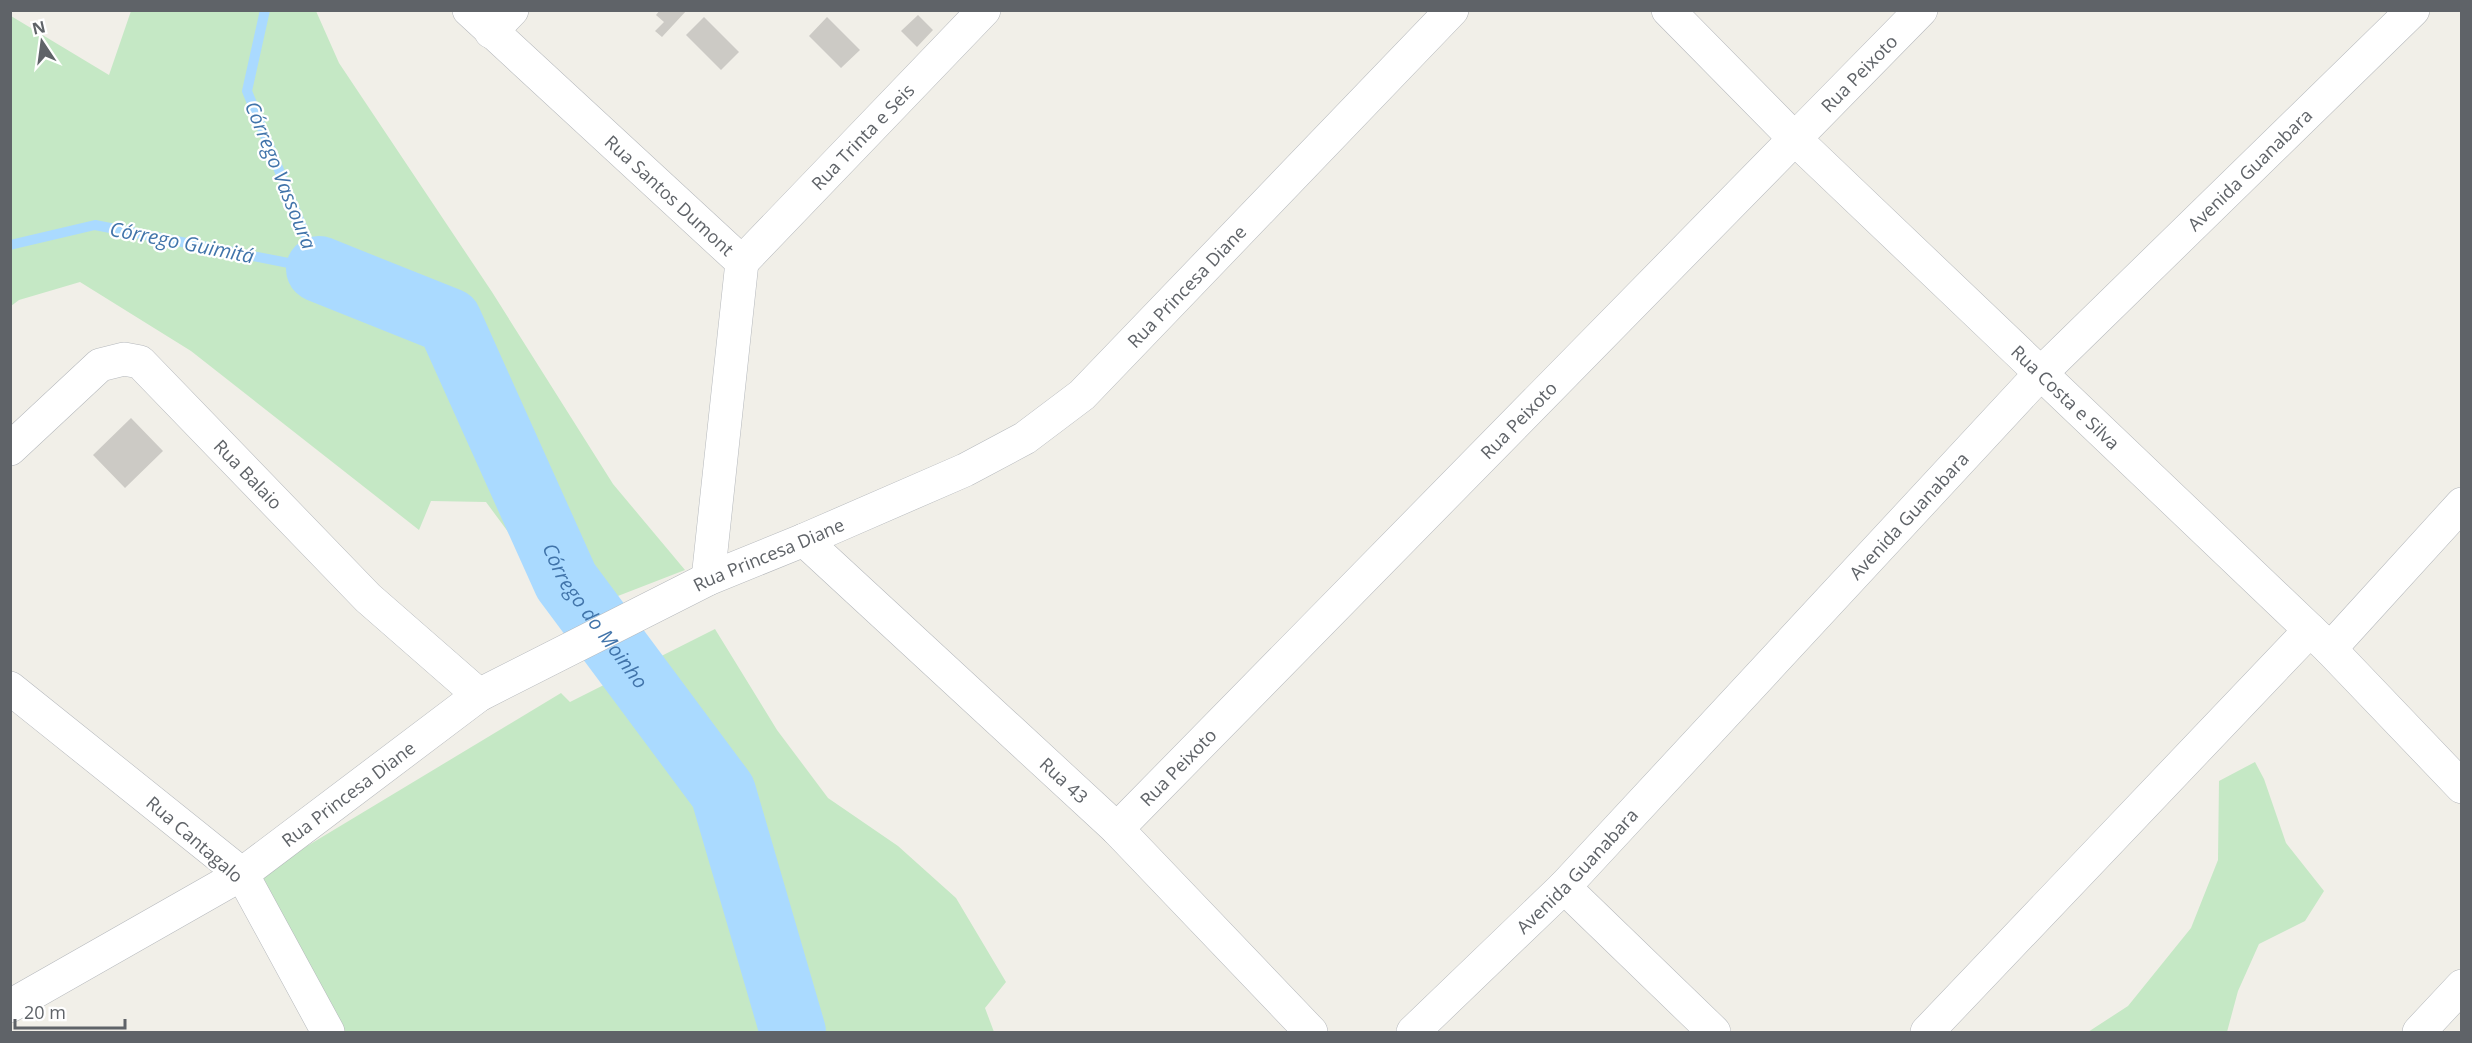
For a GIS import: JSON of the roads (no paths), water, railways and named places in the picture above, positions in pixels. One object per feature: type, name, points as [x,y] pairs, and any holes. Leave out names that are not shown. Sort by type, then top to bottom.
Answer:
[{"type":"street","name":"Rua Trinta e Seis","points":[[742,262],[984,10]]},
{"type":"street","name":"Rua Princesa Diane","points":[[10,1006],[242,874],[478,695],[708,579],[965,470],[1025,438],[1082,395],[1452,10]]},
{"type":"street","name":"Rua Costa e Silva","points":[[1668,10],[1795,139],[2320,640],[2462,787]]},
{"type":"street","name":"Rua Peixoto","points":[[1117,829],[1921,10]]},
{"type":"street","name":"Avenida Guanabara","points":[[1413,1032],[1564,887],[2040,374],[2413,10]]},
{"type":"street","name":"Rua Santos Dumont","points":[[491,18],[742,262],[708,579]]},
{"type":"street","name":"Rua Balaio","points":[[10,449],[100,364],[124,358],[140,362],[368,598],[478,695]]},
{"type":"street","points":[[1927,1032],[2320,640],[2462,504]]},
{"type":"street","name":"Rua 43","points":[[804,540],[1117,829],[1311,1032]]},
{"type":"street","name":"Rua Cantagalo","points":[[10,688],[242,874],[328,1032]]},
{"type":"street","points":[[1564,887],[1714,1032]]},
{"type":"street","points":[[2419,1032],[2462,986]]},
{"type":"waterway","name":"Córrego Vassoura","points":[[265,10],[247,91],[319,269]]},
{"type":"waterway","name":"Córrego Guimitá","points":[[10,245],[95,225],[319,269]]},
{"type":"waterway","name":"Córrego do Moinho","points":[[319,269],[449,321],[566,581],[723,792],[793,1032]]}]
